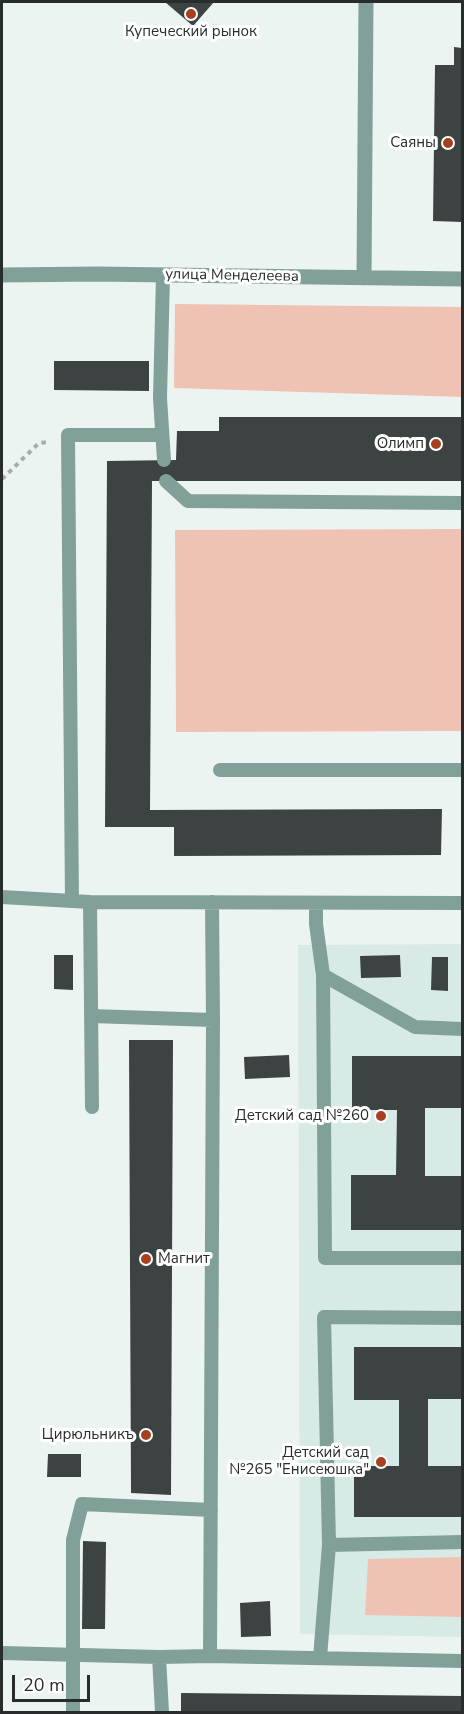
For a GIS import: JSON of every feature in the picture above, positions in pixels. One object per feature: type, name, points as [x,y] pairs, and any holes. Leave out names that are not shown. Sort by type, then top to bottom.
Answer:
[{"type":"street","points":[[364,278],[366,2]]},
{"type":"street","name":"улица Менделеева","points":[[2,275],[462,279]]},
{"type":"lane","points":[[163,275],[160,387],[164,460]]},
{"type":"lane","points":[[72,901],[68,435],[162,435]]},
{"type":"lane","points":[[166,481],[188,501],[462,503]]},
{"type":"lane","points":[[220,770],[462,770]]},
{"type":"lane","points":[[2,897],[90,902],[462,903]]},
{"type":"lane","points":[[90,902],[92,1107]]},
{"type":"lane","points":[[210,1656],[212,902]]},
{"type":"lane","points":[[316,903],[316,924],[323,975],[325,1258],[462,1258]]},
{"type":"lane","points":[[323,975],[415,1027],[462,1029]]},
{"type":"lane","points":[[91,1016],[213,1020]]},
{"type":"lane","points":[[320,1659],[330,1545],[324,1317],[462,1318]]},
{"type":"lane","points":[[73,1713],[73,1540],[82,1504],[211,1510]]},
{"type":"lane","points":[[330,1545],[462,1542]]},
{"type":"lane","points":[[2,1653],[462,1661]]},
{"type":"lane","points":[[159,1657],[162,1713]]},
{"type":"path","points":[[2,479],[39,443]]},
{"type":"shaded area","points":[[175,304],[462,307],[462,397],[174,388]]},
{"type":"shaded area","points":[[461,529],[462,731],[176,732],[175,530]]},
{"type":"shaded area","points":[[462,944],[462,1637],[300,1634],[298,945]]},
{"type":"shaded area","points":[[462,1557],[462,1617],[365,1615],[368,1559]]},
{"type":"building","name":"Купеческий рынок","points":[[165,2],[214,2],[193,26]]},
{"type":"building","name":"Саяны","points":[[454,47],[462,48],[462,222],[433,221],[435,65],[454,65]]},
{"type":"building","points":[[54,361],[149,361],[149,391],[54,390]]},
{"type":"building","points":[[219,417],[462,417],[462,481],[152,481],[150,810],[442,809],[441,855],[174,856],[174,827],[105,827],[107,461],[176,460],[177,431],[219,431]]},
{"type":"building","points":[[54,955],[73,955],[73,990],[54,989]]},
{"type":"building","points":[[400,955],[401,977],[361,978],[360,956]]},
{"type":"building","points":[[432,957],[448,957],[448,991],[431,990]]},
{"type":"building","points":[[129,1040],[173,1040],[171,1495],[131,1493]]},
{"type":"building","points":[[289,1055],[290,1077],[245,1079],[244,1057]]},
{"type":"building","points":[[352,1056],[462,1056],[462,1108],[425,1108],[425,1176],[462,1176],[462,1230],[351,1230],[351,1175],[396,1175],[397,1110],[352,1110]]},
{"type":"building","points":[[354,1347],[462,1347],[462,1399],[428,1399],[428,1466],[462,1466],[462,1517],[354,1517],[354,1466],[399,1466],[399,1400],[354,1400]]},
{"type":"building","points":[[48,1454],[81,1454],[81,1477],[47,1477]]},
{"type":"building","points":[[83,1541],[106,1542],[105,1629],[82,1629]]},
{"type":"building","points":[[270,1601],[271,1636],[241,1637],[240,1603]]},
{"type":"building","points":[[181,1693],[462,1696],[462,1712],[181,1712]]},
{"type":"place","name":"Купеческий рынок","points":[[191,14]]},
{"type":"place","name":"Саяны","points":[[448,143]]},
{"type":"place","name":"Олимп","points":[[436,444]]},
{"type":"place","name":"Детский сад №260","points":[[381,1116]]},
{"type":"place","name":"Магнит","points":[[146,1259]]},
{"type":"place","name":"Цирюльникъ","points":[[146,1435]]},
{"type":"place","name":"Детский сад №265 \"Енисеюшка\"","points":[[381,1462]]}]
